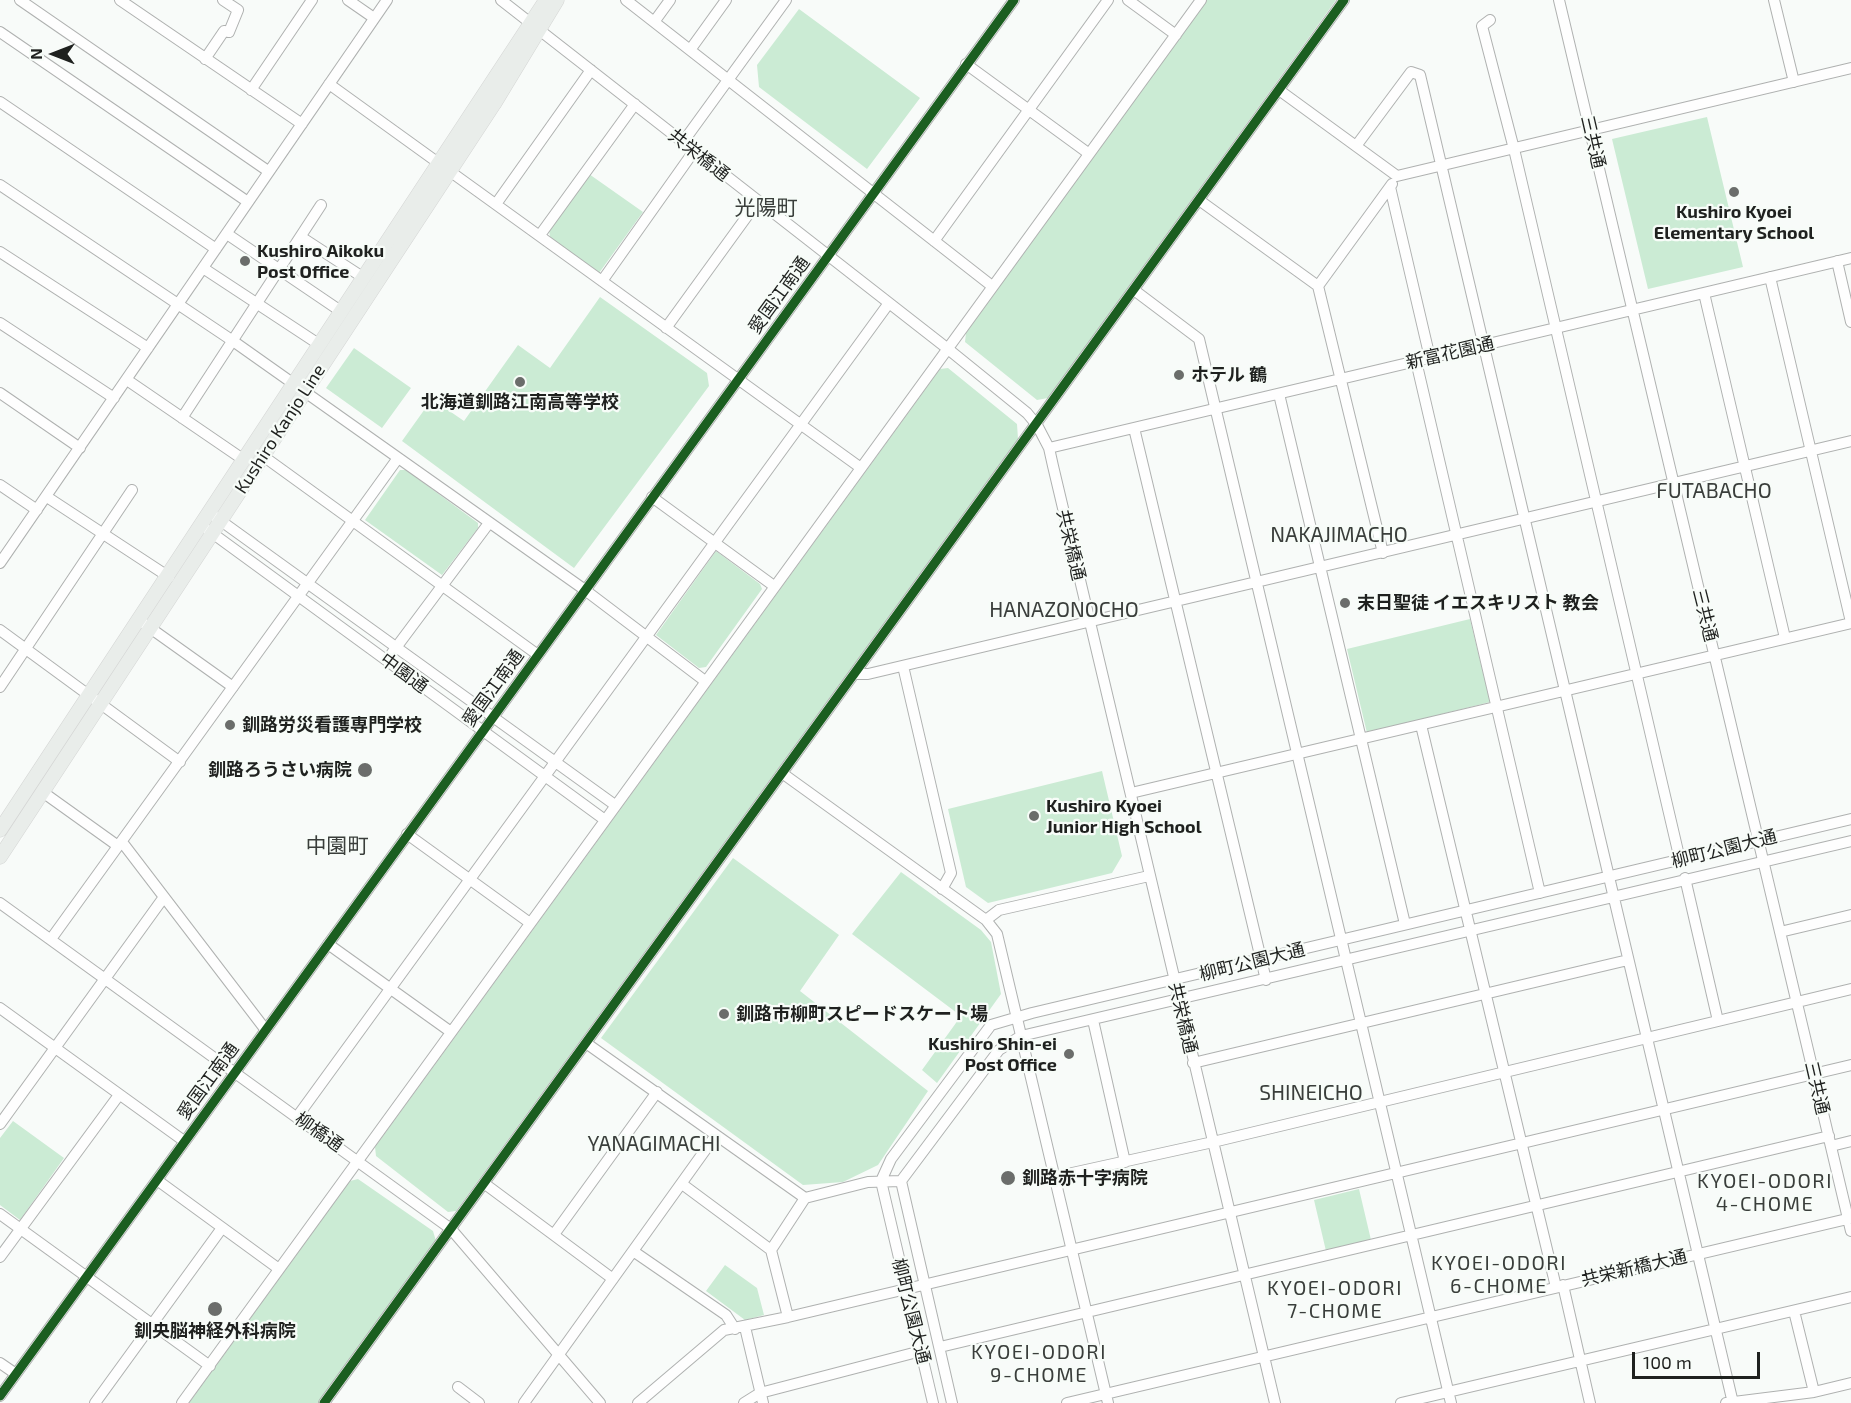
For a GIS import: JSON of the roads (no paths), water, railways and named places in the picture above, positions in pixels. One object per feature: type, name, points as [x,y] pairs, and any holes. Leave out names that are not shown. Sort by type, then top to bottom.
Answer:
[{"type":"main road","name":"Kushiro Kanjo Line","points":[[535,26],[546,0]]},
{"type":"main road","name":"Kushiro Kanjo Line","points":[[215,517],[244,460],[300,388],[535,26],[557,0]]},
{"type":"main road","name":"Kushiro Kanjo Line","points":[[0,857],[44,793],[140,620],[169,577],[263,456],[300,388],[320,345],[364,278],[444,167]]},
{"type":"main road","name":"Kushiro Kanjo Line","points":[[2,821],[151,630],[207,529]]},
{"type":"street","points":[[20,0],[268,171]]},
{"type":"street","points":[[120,0],[302,124]]},
{"type":"street","points":[[205,59],[224,31],[230,32],[238,10],[223,0]]},
{"type":"street","points":[[251,90],[312,0]]},
{"type":"street","points":[[348,0],[375,18]]},
{"type":"street","points":[[0,563],[387,0]]},
{"type":"street","name":"共栄橋通","points":[[501,0],[948,349],[1027,413],[1037,425],[1048,448],[1275,1403]]},
{"type":"street","points":[[627,0],[992,286]]},
{"type":"street","points":[[654,22],[670,0]]},
{"type":"street","points":[[690,50],[726,0]]},
{"type":"street","points":[[683,142],[786,0]]},
{"type":"street","name":"愛国江南通","points":[[0,1396],[1014,0]]},
{"type":"street","points":[[934,241],[1108,0]]},
{"type":"street","points":[[1128,0],[1176,35]]},
{"type":"street","points":[[182,1403],[1201,0]]},
{"type":"street","points":[[324,1403],[1344,0]]},
{"type":"street","name":"三共通","points":[[1559,0],[1851,1231]]},
{"type":"street","points":[[1774,0],[1794,82]]},
{"type":"street","points":[[1490,20],[1482,26],[1514,149],[1680,860]]},
{"type":"street","points":[[0,32],[248,202]]},
{"type":"street","points":[[966,64],[1088,153]]},
{"type":"street","points":[[1318,286],[1397,176],[1851,68]]},
{"type":"street","points":[[496,204],[591,70]]},
{"type":"street","points":[[1356,146],[1411,72],[1417,72],[1420,75],[1442,167],[1733,1403]]},
{"type":"street","points":[[328,84],[861,468]]},
{"type":"street","points":[[1279,90],[1397,176]]},
{"type":"street","points":[[0,102],[216,249]]},
{"type":"street","points":[[540,236],[635,104]]},
{"type":"street","points":[[602,281],[694,151]]},
{"type":"street","points":[[0,185],[179,303],[300,388],[585,590],[705,681]]},
{"type":"street","points":[[1390,187],[1430,358]]},
{"type":"street","points":[[1199,200],[1318,286],[1383,553]]},
{"type":"street","points":[[666,328],[758,201]]},
{"type":"street","points":[[182,418],[321,205]]},
{"type":"street","points":[[227,234],[342,312]]},
{"type":"street","points":[[301,237],[364,278]]},
{"type":"street","points":[[0,252],[148,348]]},
{"type":"street","name":"新富花園通","points":[[1048,448],[1851,258]]},
{"type":"street","points":[[1837,261],[1851,322]]},
{"type":"street","points":[[203,268],[320,345]]},
{"type":"street","points":[[1131,793],[1851,623],[1770,276]]},
{"type":"street","points":[[1134,290],[1199,339],[1450,1397]]},
{"type":"street","points":[[1704,293],[1785,638]]},
{"type":"street","points":[[297,1117],[889,303]]},
{"type":"street","points":[[0,323],[114,398]]},
{"type":"street","points":[[1416,361],[1540,893]]},
{"type":"street","points":[[127,380],[244,460]]},
{"type":"street","points":[[0,393],[80,448]]},
{"type":"street","points":[[1279,394],[1405,924]]},
{"type":"street","points":[[1134,428],[1266,980]]},
{"type":"street","points":[[855,674],[868,675],[1851,441]]},
{"type":"street","points":[[263,456],[538,655]]},
{"type":"street","points":[[51,939],[398,458]]},
{"type":"street","points":[[0,485],[38,510]]},
{"type":"street","points":[[0,687],[132,490]]},
{"type":"street","points":[[47,497],[169,577]]},
{"type":"street","points":[[652,497],[774,586]]},
{"type":"street","name":"中園通","points":[[215,517],[615,805]]},
{"type":"street","points":[[387,660],[489,523]]},
{"type":"street","name":"中園通","points":[[207,529],[605,820]]},
{"type":"street","points":[[140,620],[233,687]]},
{"type":"street","points":[[0,630],[180,762]]},
{"type":"street","points":[[903,666],[951,873],[942,889]]},
{"type":"street","points":[[1422,725],[1484,993],[1537,1207],[1581,1360],[1590,1403]]},
{"type":"street","points":[[782,773],[986,920],[997,934],[1107,1399]]},
{"type":"street","points":[[44,793],[120,844],[266,1029]]},
{"type":"street","name":"柳町公園大通","points":[[933,1403],[881,1181],[891,1159],[985,1030],[1017,1017],[1851,819]]},
{"type":"street","points":[[407,834],[530,923]]},
{"type":"street","name":"柳町公園大通","points":[[952,1403],[901,1181],[999,1050],[1022,1036],[1266,980],[1685,878],[1851,841]]},
{"type":"street","points":[[986,920],[999,910],[1149,876]]},
{"type":"street","points":[[1685,878],[1718,1021]]},
{"type":"street","points":[[0,1124],[164,897]]},
{"type":"street","name":"柳橋通","points":[[0,903],[451,1229],[600,1403]]},
{"type":"street","points":[[1780,932],[1851,915]]},
{"type":"street","points":[[328,944],[451,1032]]},
{"type":"street","points":[[1193,1063],[1628,960]]},
{"type":"street","points":[[1054,1177],[1214,1142],[1851,989]]},
{"type":"street","points":[[0,1009],[184,1141]]},
{"type":"street","points":[[1093,1020],[1125,1162]]},
{"type":"street","points":[[586,1043],[805,1198]]},
{"type":"street","points":[[638,1403],[724,1330],[788,1317],[1851,1065]]},
{"type":"street","points":[[555,1233],[657,1092]]},
{"type":"street","points":[[0,1257],[119,1095]]},
{"type":"street","points":[[524,1403],[716,1135]]},
{"type":"street","points":[[940,1347],[1537,1207],[1679,1171],[1830,1141],[1851,1141]]},
{"type":"street","points":[[157,1180],[279,1269]]},
{"type":"street","points":[[771,1250],[805,1198],[881,1181],[901,1181]]},
{"type":"street","points":[[485,1184],[555,1233],[613,1279]]},
{"type":"street","points":[[682,1184],[771,1250],[788,1317]]},
{"type":"street","points":[[0,1214],[210,1366]]},
{"type":"street","name":"共栄新橋大通","points":[[1067,1403],[1107,1399],[1264,1357],[1849,1218]]},
{"type":"street","points":[[95,1403],[222,1228]]},
{"type":"street","points":[[633,1251],[726,1315],[740,1328],[762,1398]]},
{"type":"street","points":[[1401,1403],[1450,1397],[1581,1360],[1851,1297]]},
{"type":"street","points":[[1794,1311],[1814,1392]]},
{"type":"street","points":[[744,1403],[921,1351]]},
{"type":"street","points":[[0,1363],[16,1374]]},
{"type":"street","points":[[1726,1403],[1814,1392],[1851,1383]]},
{"type":"street","points":[[458,1387],[479,1403]]},
{"type":"place","name":"Kushiro Kyoei Elementary School","points":[[1734,192]]},
{"type":"place","name":"Kushiro Aikoku Post Office","points":[[245,261]]},
{"type":"place","name":"ホテル 鶴","points":[[1179,375]]},
{"type":"place","name":"北海道釧路江南高等学校","points":[[520,382]]},
{"type":"place","name":"末日聖徒 イエスキリスト 教会","points":[[1345,603]]},
{"type":"place","name":"釧路労災看護専門学校","points":[[230,725]]},
{"type":"place","name":"釧路ろうさい病院","points":[[365,770]]},
{"type":"place","name":"Kushiro Kyoei Junior High School","points":[[1034,816]]},
{"type":"place","name":"釧路市柳町スピードスケート場","points":[[724,1014]]},
{"type":"place","name":"Kushiro Shin-ei Post Office","points":[[1069,1054]]},
{"type":"place","name":"釧路赤十字病院","points":[[1008,1178]]},
{"type":"place","name":"釧央脳神経外科病院","points":[[215,1309]]},
{"type":"district","name":"光陽町","points":[[766,208]]},
{"type":"district","name":"FUTABACHO","points":[[1714,491]]},
{"type":"district","name":"NAKAJIMACHO","points":[[1339,535]]},
{"type":"district","name":"HANAZONOCHO","points":[[1064,610]]},
{"type":"district","name":"中園町","points":[[337,846]]},
{"type":"district","name":"SHINEICHO","points":[[1311,1093]]},
{"type":"district","name":"YANAGIMACHI","points":[[654,1144]]},
{"type":"district","name":"KYOEI-ODORI 4-CHOME","points":[[1765,1192]]},
{"type":"district","name":"KYOEI-ODORI 6-CHOME","points":[[1499,1274]]},
{"type":"district","name":"KYOEI-ODORI 7-CHOME","points":[[1335,1300]]},
{"type":"district","name":"KYOEI-ODORI 9-CHOME","points":[[1039,1364]]}]
